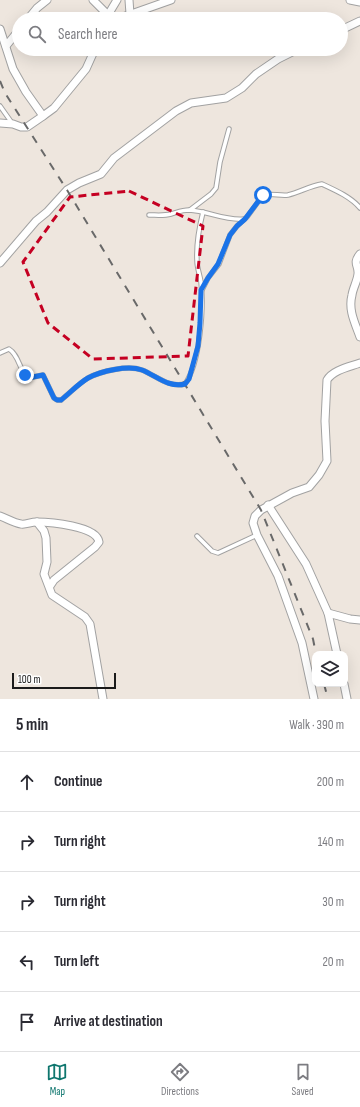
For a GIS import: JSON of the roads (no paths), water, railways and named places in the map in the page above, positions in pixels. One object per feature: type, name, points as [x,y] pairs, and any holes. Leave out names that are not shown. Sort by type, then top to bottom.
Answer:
[{"type":"street","points":[[34,12],[47,0]]},
{"type":"street","points":[[93,0],[104,12]]},
{"type":"street","points":[[129,0],[130,12]]},
{"type":"street","points":[[136,12],[171,0]]},
{"type":"street","points":[[350,0],[360,2]]},
{"type":"street","points":[[110,12],[116,1]]},
{"type":"street","points":[[348,27],[360,21]]},
{"type":"street","points":[[0,30],[13,69],[26,92],[43,116]]},
{"type":"street","points":[[6,46],[12,39]]},
{"type":"street","points":[[0,123],[13,124],[20,127],[27,126],[54,108],[86,69],[92,56]]},
{"type":"street","points":[[0,262],[11,251],[30,226],[47,212],[67,190],[79,183],[101,174],[114,158],[176,110],[191,103],[226,98],[242,88],[256,74],[284,56]]},
{"type":"street","points":[[360,254],[356,259],[355,264],[358,271],[357,280],[350,303],[351,314],[360,337]]},
{"type":"street","points":[[314,699],[302,643],[278,576],[257,535],[253,523],[256,516],[268,506],[309,486],[319,475],[327,461],[325,421],[327,380],[330,375],[335,372],[360,363]]},
{"type":"street","points":[[268,506],[306,564],[328,613],[336,651]]},
{"type":"street","points":[[0,516],[21,524],[37,522],[62,523],[94,534],[98,538],[99,542],[54,580],[50,586]]},
{"type":"street","points":[[37,522],[44,531],[46,538],[47,562],[44,574],[50,586],[52,595],[85,617],[90,624],[103,699]]},
{"type":"street","points":[[328,613],[360,620]]},
{"type":"street","points":[[345,687],[347,699]]},
{"type":"lane","points":[[0,106],[13,124]]},
{"type":"lane","points":[[190,210],[211,194],[216,188],[220,162],[229,129]]},
{"type":"lane","points":[[201,290],[218,264],[230,235],[245,219],[263,195],[288,195],[322,184],[340,193],[360,208]]},
{"type":"lane","points":[[149,215],[170,215],[182,210],[190,210],[226,218],[245,219]]},
{"type":"lane","points":[[0,353],[9,349],[14,352],[20,368],[28,378],[43,375],[54,398],[57,400],[61,400],[88,379],[118,369],[130,368],[142,370],[164,382],[177,386],[185,384],[191,373],[198,346],[201,290],[197,262],[197,238],[203,212]]},
{"type":"lane","points":[[197,536],[212,551],[218,552],[257,535]]},
{"type":"railway","points":[[0,81],[5,93],[67,190],[261,510],[313,639],[315,651]]},
{"type":"railway","points":[[325,687],[328,699]]}]
